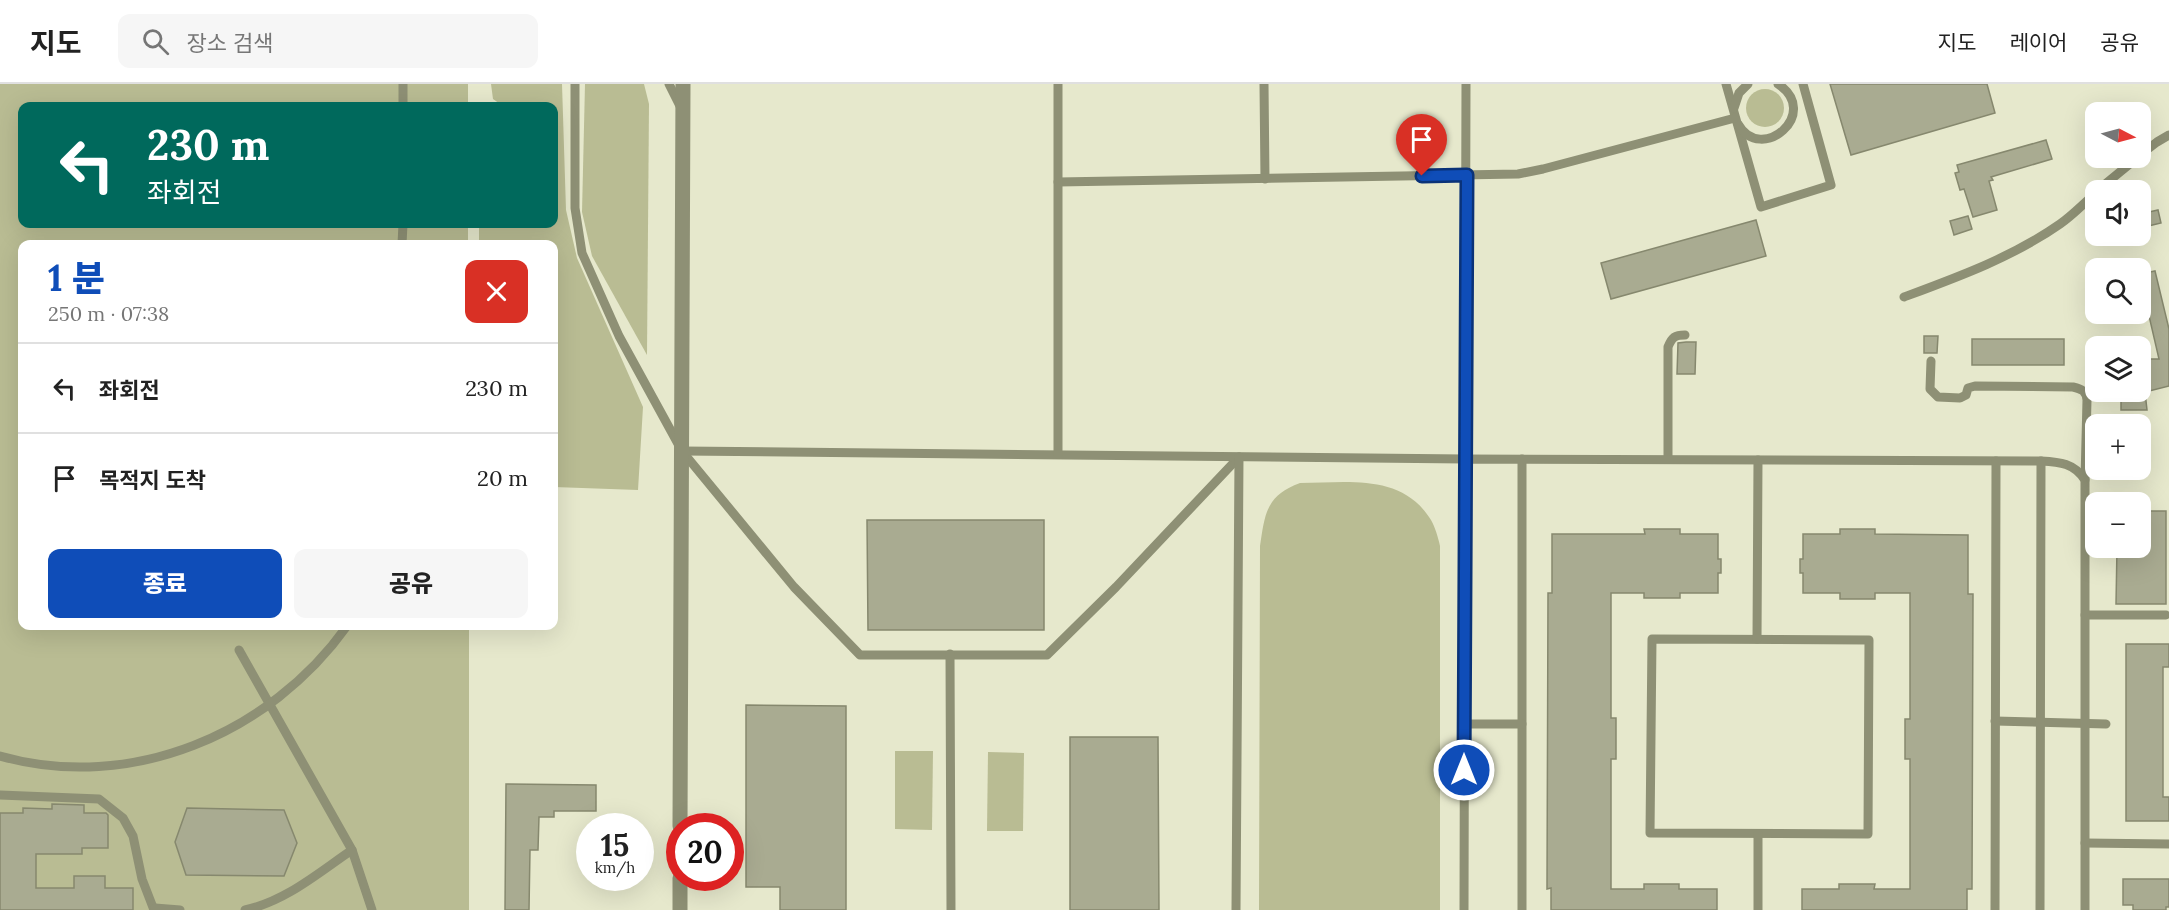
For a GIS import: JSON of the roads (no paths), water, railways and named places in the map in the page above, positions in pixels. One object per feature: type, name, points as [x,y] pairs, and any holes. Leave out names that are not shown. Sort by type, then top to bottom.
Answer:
[{"type":"street","points":[[680,813],[682,84]]},
{"type":"street","points":[[680,891],[680,910]]},
{"type":"lane","points":[[403,84],[403,102]]},
{"type":"lane","points":[[574,84],[575,208],[582,253],[619,336],[682,451],[794,587],[860,655],[1047,655],[1116,587],[1239,457]]},
{"type":"lane","points":[[669,84],[682,110]]},
{"type":"lane","points":[[1058,84],[1058,454]]},
{"type":"lane","points":[[1264,84],[1265,178]]},
{"type":"lane","points":[[1464,910],[1466,84]]},
{"type":"lane","points":[[1726,84],[1761,207],[1831,185],[1803,84]]},
{"type":"lane","points":[[1748,84],[1739,93],[1734,105],[1735,117],[1741,129],[1752,137],[1766,139],[1779,135],[1789,126],[1793,113],[1792,99],[1785,88],[1778,84]]},
{"type":"lane","points":[[1792,99],[1806,95]]},
{"type":"lane","points":[[1058,182],[1500,175],[1543,169],[1735,117]]},
{"type":"lane","points":[[2151,147],[2169,135]]},
{"type":"lane","points":[[2111,180],[2125,168]]},
{"type":"lane","points":[[1904,297],[1979,269],[2020,248],[2061,223],[2085,202]]},
{"type":"lane","points":[[1668,459],[1668,347],[1671,339],[1677,335],[1685,335]]},
{"type":"lane","points":[[1931,361],[1930,389],[1938,397],[1960,398],[1966,394],[1968,388],[1975,386],[2073,387],[2081,389],[2086,394],[2087,414]]},
{"type":"lane","points":[[682,451],[2062,462],[2078,469],[2085,480],[2085,910]]},
{"type":"lane","points":[[1236,910],[1239,457]]},
{"type":"lane","points":[[1522,459],[1522,910]]},
{"type":"lane","points":[[1757,639],[1758,460]]},
{"type":"lane","points":[[1995,910],[1996,461]]},
{"type":"lane","points":[[2040,910],[2041,461]]},
{"type":"lane","points":[[2085,615],[2166,615]]},
{"type":"lane","points":[[0,756],[37,764],[66,766],[126,764],[154,758],[211,739],[271,705],[308,673],[344,630]]},
{"type":"lane","points":[[1652,639],[1869,640],[1868,834],[1758,834],[1650,833],[1652,639]]},
{"type":"lane","points":[[239,650],[352,850],[372,910]]},
{"type":"lane","points":[[950,654],[951,910]]},
{"type":"lane","points":[[1995,721],[2106,724]]},
{"type":"lane","points":[[1464,724],[1522,724]]},
{"type":"lane","points":[[0,795],[99,799],[123,818],[134,836],[142,879],[155,909],[180,910]]},
{"type":"lane","points":[[1758,834],[1758,910]]},
{"type":"lane","points":[[2085,843],[2169,844]]},
{"type":"lane","points":[[245,910],[262,906],[298,888],[352,850]]}]
